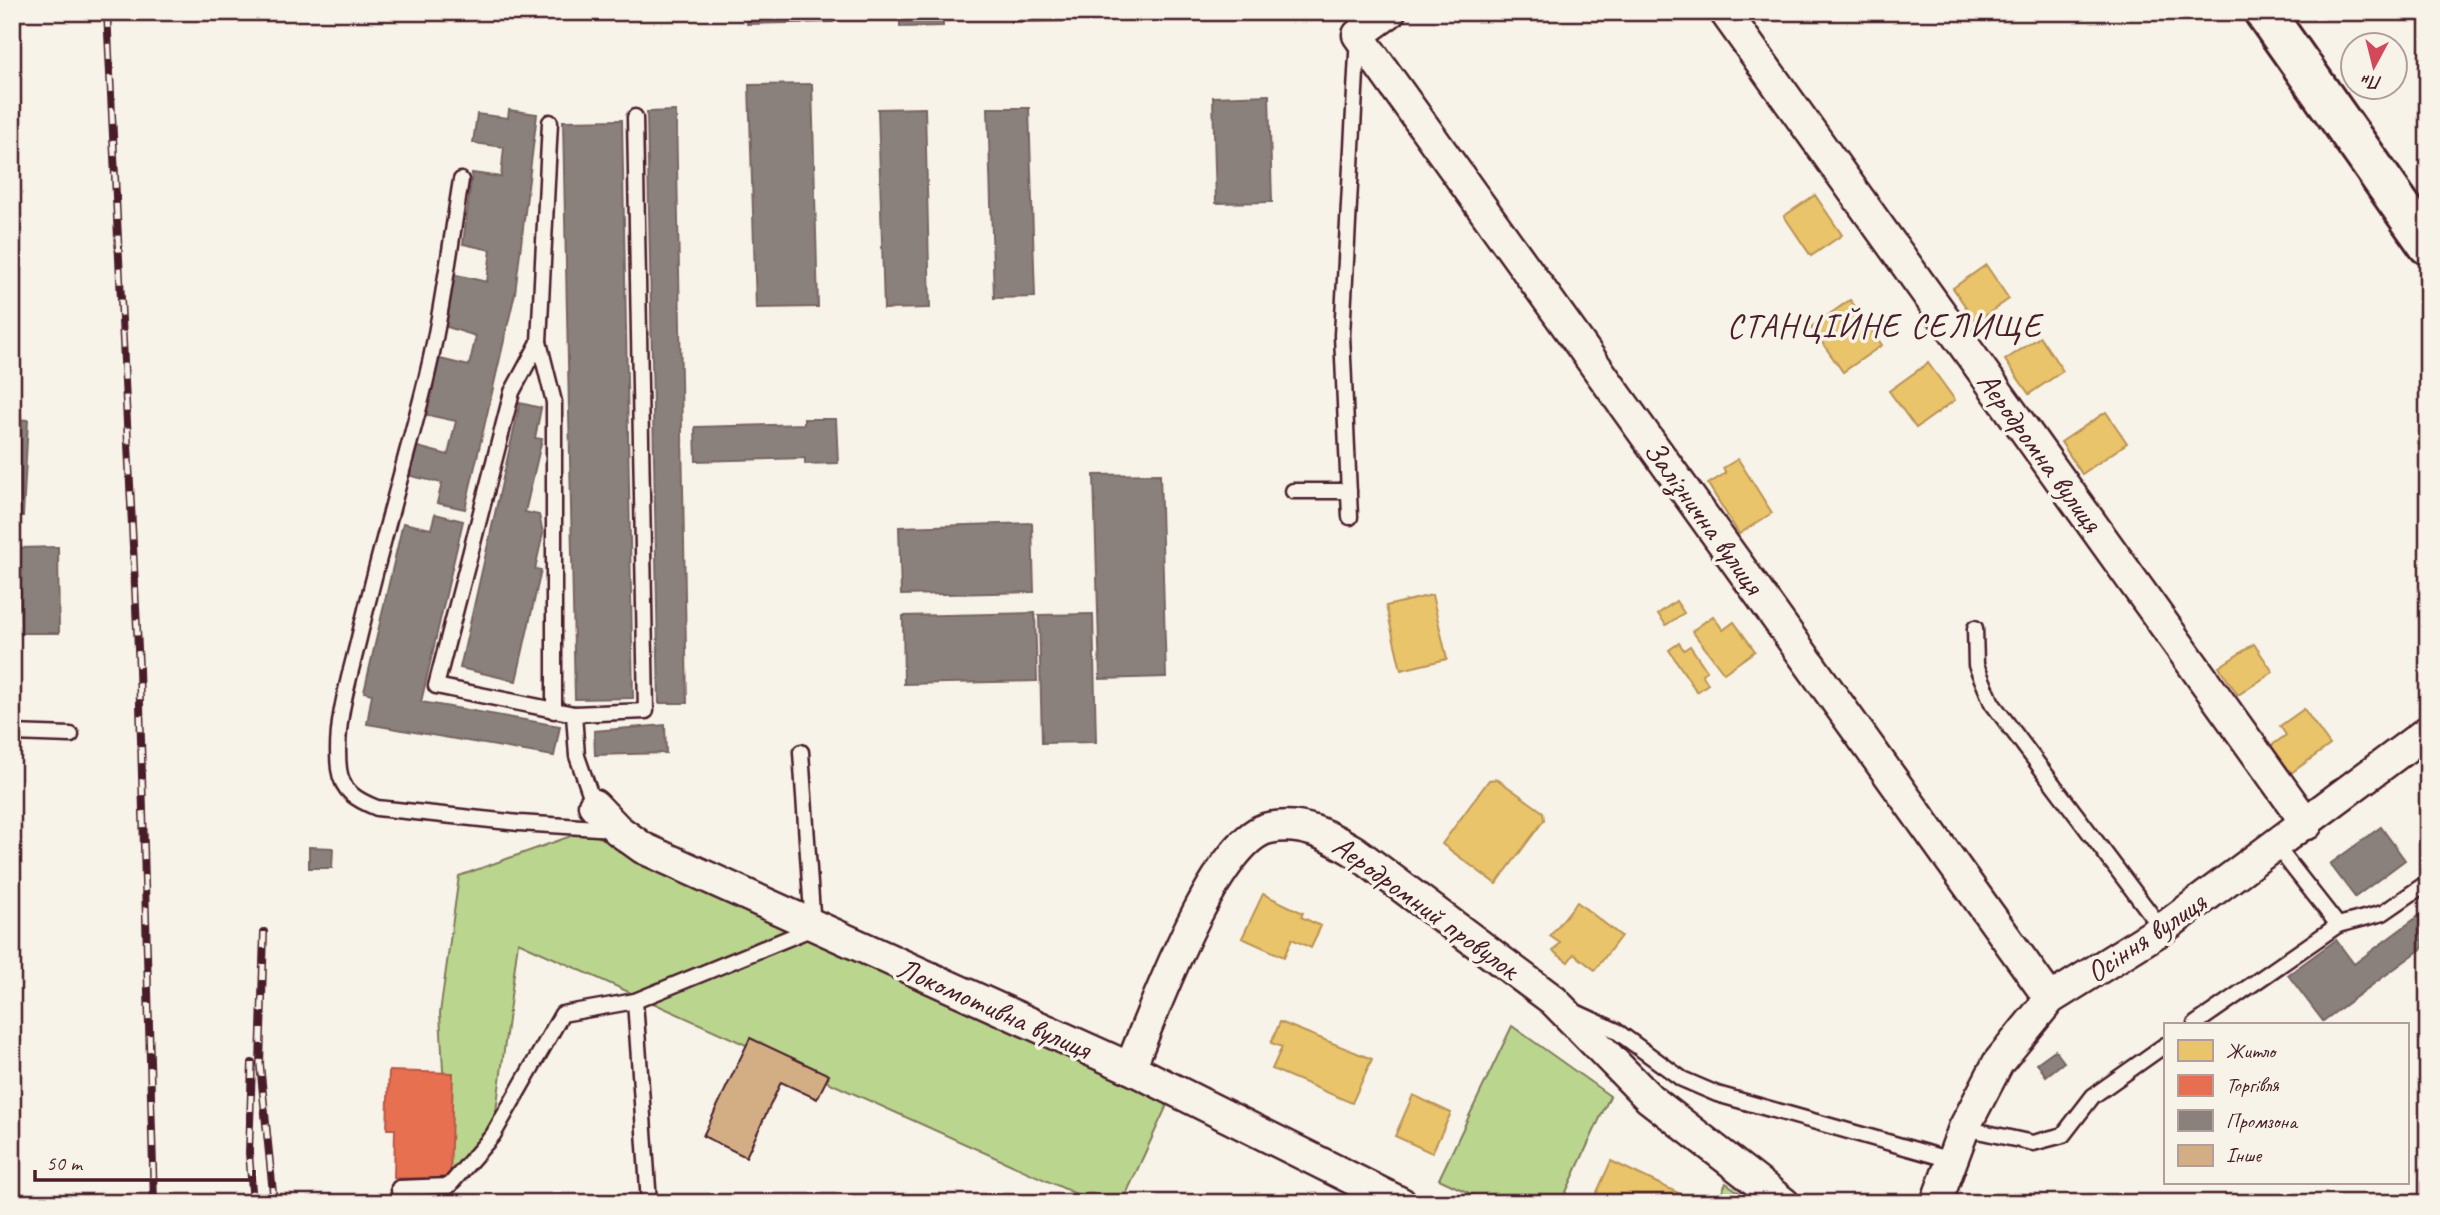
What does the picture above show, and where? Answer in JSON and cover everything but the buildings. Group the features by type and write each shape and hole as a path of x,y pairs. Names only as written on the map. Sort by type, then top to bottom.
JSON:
{"main road":[{"path":"2264,12 2428,245"}],"street":[{"path":"1360,24 1390,12"},
{"name":"Аеродромна вулиця","path":"1725,12 2307,824"},
{"name":"Залізнична вулиця","path":"1360,24 2050,999"},
{"name":"Осіння вулиця","path":"1936,1203 1964,1128 1997,1063 2050,999 2162,929 2307,824 2428,731"},
{"name":"Локомотивна вулиця","path":"594,805 618,830 643,849 813,928 1130,1068 1401,1203"},
{"name":"Аеродромний провулок","path":"1130,1068 1192,920 1214,883 1242,848 1266,828 1295,825 1324,833 1354,851 1553,1000 1648,1098 1784,1203"}],"lane":[{"path":"1350,517 1342,335 1360,24"},
{"path":"539,342 512,393 436,686 574,714 646,711 635,117"},
{"path":"550,122 539,342 555,402 554,711"},
{"path":"461,180 425,384 374,574 340,723 339,772 345,788 356,800 377,808 618,830"},
{"path":"1293,491 1349,491"},
{"path":"1975,628 1976,665 1992,703 2162,929"},
{"path":"574,714 577,756 594,805"},
{"path":"12,733 71,735"},
{"path":"400,1203 399,1188 449,1186 467,1166 493,1135 562,1014 635,1001 813,928 801,752"},
{"path":"2276,846 2338,925"},
{"path":"2196,1023 2338,925 2383,913 2428,882"},
{"path":"1553,1000 1615,1030 1682,1079 1717,1094 1951,1160"},
{"path":"635,1001 649,1203"},
{"path":"1964,1128 2032,1143 2063,1135 2093,1096 2164,1046"}],"green space":[{"path":"585,831 813,928 1173,1092 1122,1203 1096,1203 518,942 493,1135 449,1186 440,1013 459,876"},
{"path":"1512,1026 1610,1096 1561,1203 1490,1203 1439,1179"},
{"path":"1726,1183 1754,1203 1717,1203"}],"railway":[{"path":"107,12 139,669 154,1203"},
{"path":"264,932 260,1064 274,1203"},
{"path":"252,1063 249,1153 253,1203"}],"district":[{"name":"СТАНЦІЙНЕ СЕЛИЩЕ","path":"1885,325"}]}
